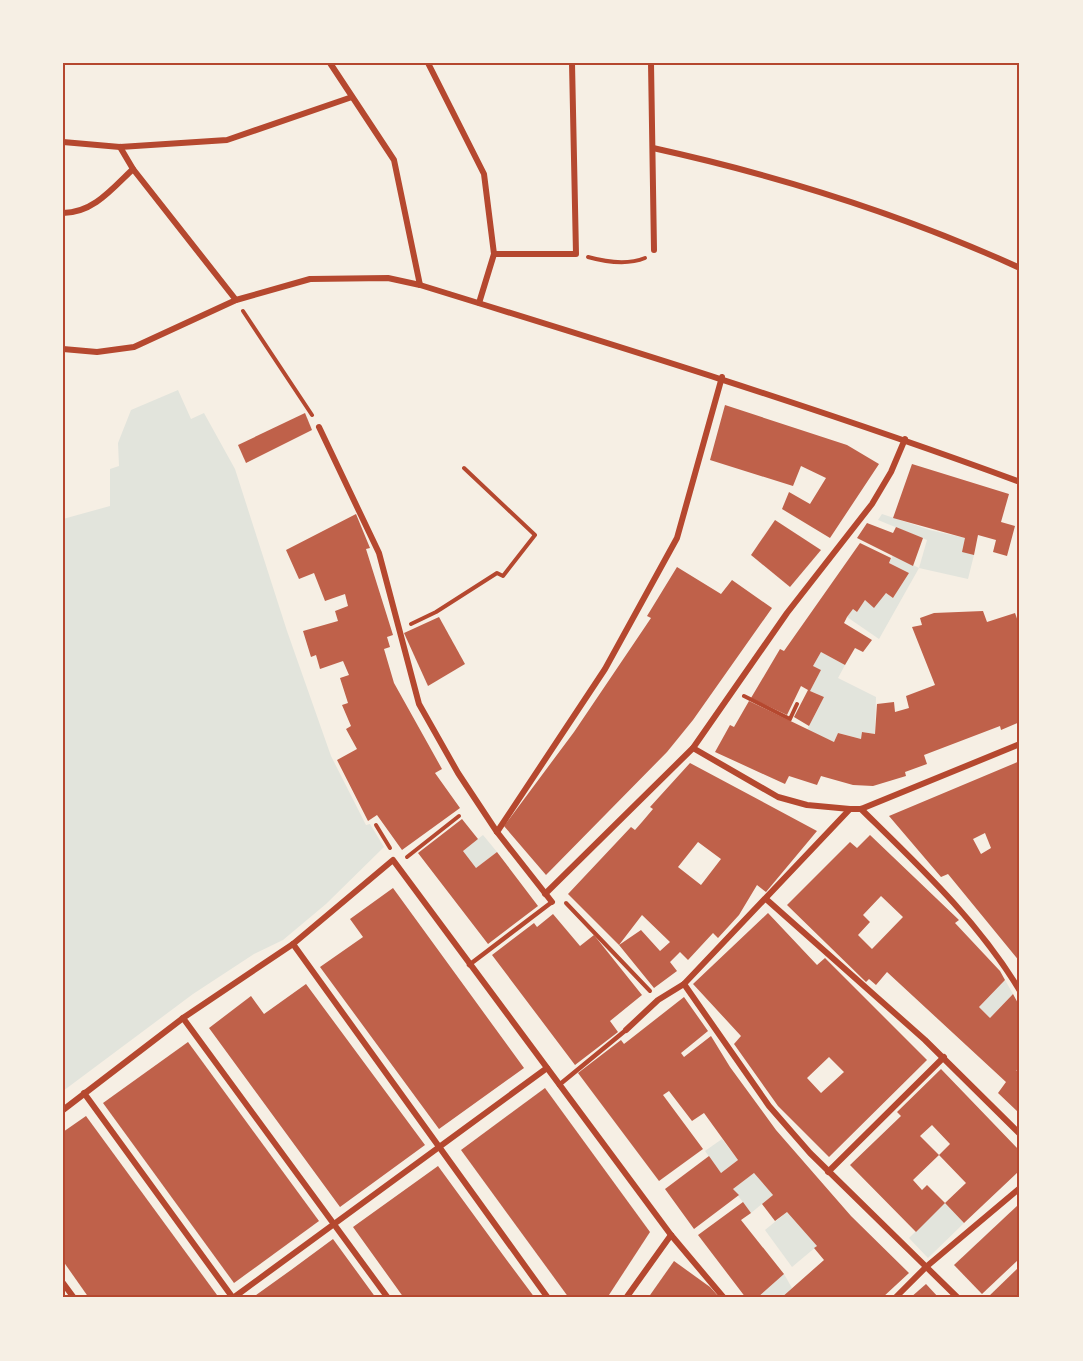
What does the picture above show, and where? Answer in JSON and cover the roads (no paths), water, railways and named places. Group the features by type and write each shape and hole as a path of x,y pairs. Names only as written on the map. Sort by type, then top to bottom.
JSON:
{"street":[{"path":"330,63 394,160 420,285"},
{"path":"428,63 484,174 494,254 479,303"},
{"path":"494,254 576,254 572,63"},
{"path":"651,63 654,250"},
{"path":"63,142 120,147 171,146 227,140 352,97"},
{"path":"120,147 133,169 236,300"},
{"path":"653,148 767,175 856,201 969,244 1020,268"},
{"path":"63,213 78,213 98,202 133,169"},
{"path":"63,349 98,352 134,347 236,300 310,279 388,278 420,285 722,377 1020,482"},
{"path":"497,832 605,669 677,538 722,377"},
{"path":"319,427 380,553 419,704 458,773 497,832 552,902"},
{"path":"545,894 693,747 787,613 872,504 891,472 905,440"},
{"path":"693,747 778,797 807,805 861,809 1020,744"},
{"path":"626,1030 658,1000 684,984 850,809"},
{"path":"861,809 963,912 1006,968 1020,991"},
{"path":"63,1110 183,1018 293,945 395,862 469,965 671,1234 724,1298"},
{"path":"766,900 944,1057 1020,1134"},
{"path":"293,945 548,1298"},
{"path":"684,984 769,1106 828,1173 958,1298"},
{"path":"183,1018 388,1298"},
{"path":"828,1173 944,1057"},
{"path":"84,1093 233,1298 547,1068"},
{"path":"895,1298 926,1267 1020,1188"},
{"path":"626,1298 671,1234"},
{"path":"63,1283 75,1298"}],"lane":[{"path":"469,965 552,902"},
{"path":"559,1085 626,1030"}]}
